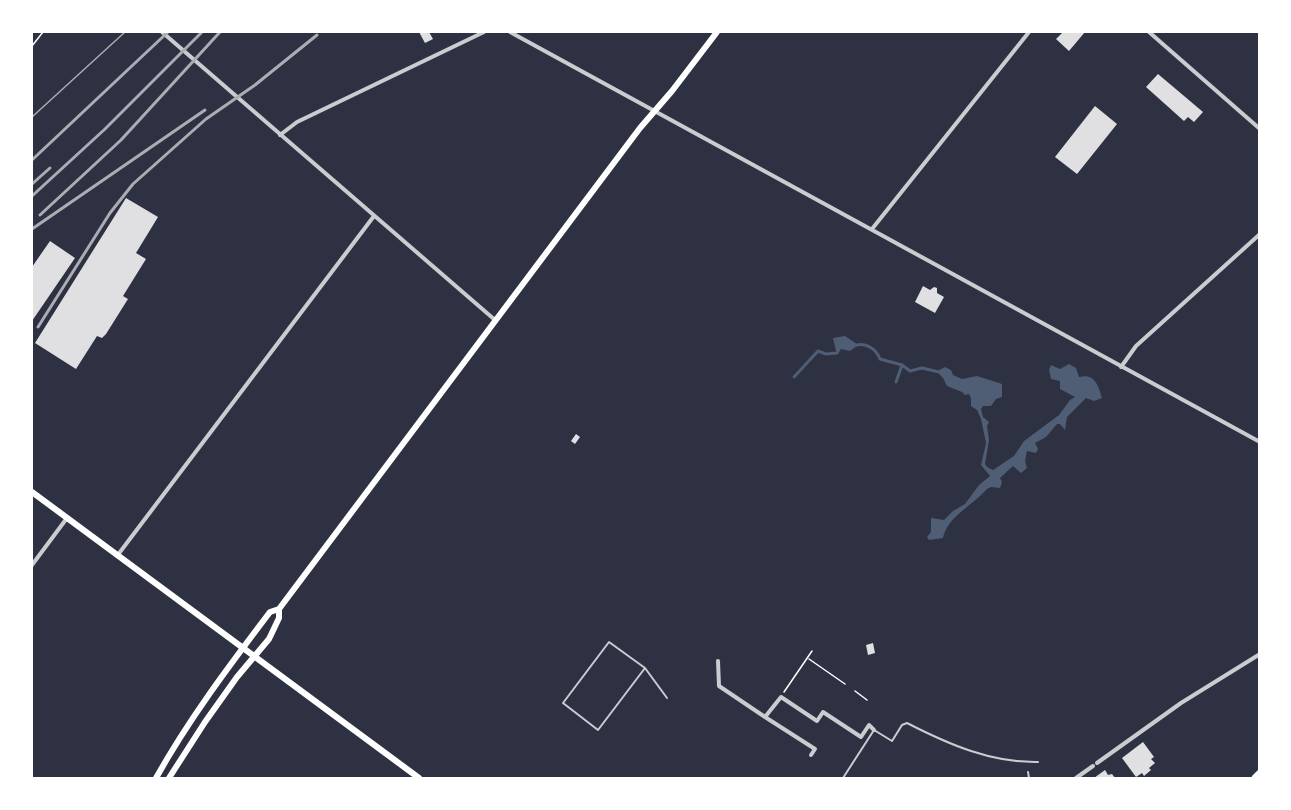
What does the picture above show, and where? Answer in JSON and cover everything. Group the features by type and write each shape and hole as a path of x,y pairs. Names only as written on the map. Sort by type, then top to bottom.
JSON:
{"main road":[{"path":"156,778 190,721 242,648 270,612 279,609 495,320 717,32"},
{"path":"32,492 419,778"},
{"path":"169,778 201,728 268,639 279,618 279,609"},
{"path":"190,721 201,728"},
{"path":"1255,778 1260,773"}],"street":[{"path":"162,32 495,320"},
{"path":"280,135 297,122 484,32"},
{"path":"510,32 1260,442"},
{"path":"872,229 1029,32"},
{"path":"1149,32 1260,129"},
{"path":"117,556 374,216"},
{"path":"1121,367 1131,352 1260,234"},
{"path":"32,565 67,518"},
{"path":"1077,778 1181,703 1260,654"},
{"path":"718,661 719,686 814,749 811,754"},
{"path":"765,717 781,697 817,721 823,712 861,737 869,725 874,730"}],"lane":[{"path":"645,668 598,730 563,703 609,642 645,668 668,698"},
{"path":"843,778 874,730 892,741 902,725 907,723 938,739 975,753 1017,762 1038,762"},
{"path":"1028,772 1029,778"}],"path":[{"path":"32,46 43,32"},
{"path":"781,697 812,651"},
{"path":"808,658 845,684"},
{"path":"855,691 867,700"}],"water":[{"path":"845,336 857,346 850,351 841,349 838,354 833,338"},
{"path":"1069,364 1076,368 1079,377 1092,378 1102,398 1094,401 1086,398 1067,417 1065,430 1057,424 1046,437 1035,443 1038,449 1036,453 1027,451 1025,461 1027,468 1021,473 1013,466 1000,478 1002,482 1000,488 987,489 955,517 943,538 929,540 927,537 931,532 931,518 944,520 965,504 979,485 990,476 981,465 986,443 977,410 971,406 969,394 965,395 947,386 939,370 945,367 951,370 953,375 962,379 977,376 1002,384 1002,397 996,399 991,406 983,406 981,409 983,417 989,422 985,464 993,470 1014,456 1024,441 1059,415 1075,397 1060,389 1060,381 1051,379 1049,370 1051,365 1060,369"}],"building":[{"path":"419,32 429,32 433,39 425,43"},
{"path":"1063,32 1085,32 1069,51 1056,39"},
{"path":"1158,74 1203,112 1194,122 1188,117 1184,121 1146,87"},
{"path":"1095,106 1117,124 1077,174 1055,157"},
{"path":"126,198 158,217 136,253 146,259 123,296 128,299 106,334 102,338 97,336 76,369 35,343"},
{"path":"50,241 75,258 32,321 32,267"},
{"path":"923,286 930,290 937,288 937,293 944,297 935,313 915,302"},
{"path":"576,434 580,437 575,444 571,441"},
{"path":"873,643 875,653 868,655 866,645"},
{"path":"1143,742 1154,757 1151,759 1155,763 1144,776 1142,773 1136,777 1122,758"},
{"path":"1105,770 1108,775 1112,774 1115,778 1094,778"}],"waterway":[{"path":"857,345 868,346 876,352 880,359 902,365 910,371 922,368 939,372"},
{"path":"794,377 818,351 826,354 837,353"},
{"path":"896,382 902,365"}],"tram line":[{"path":"32,117 125,32"}],"railway":[{"path":"32,160 168,32"},
{"path":"32,196 105,129 202,32"},
{"path":"40,215 121,140 220,32"},
{"path":"38,327 110,213 133,184 206,119 255,85 317,35"},
{"path":"32,229 205,110"},
{"path":"32,184 50,168"}]}
